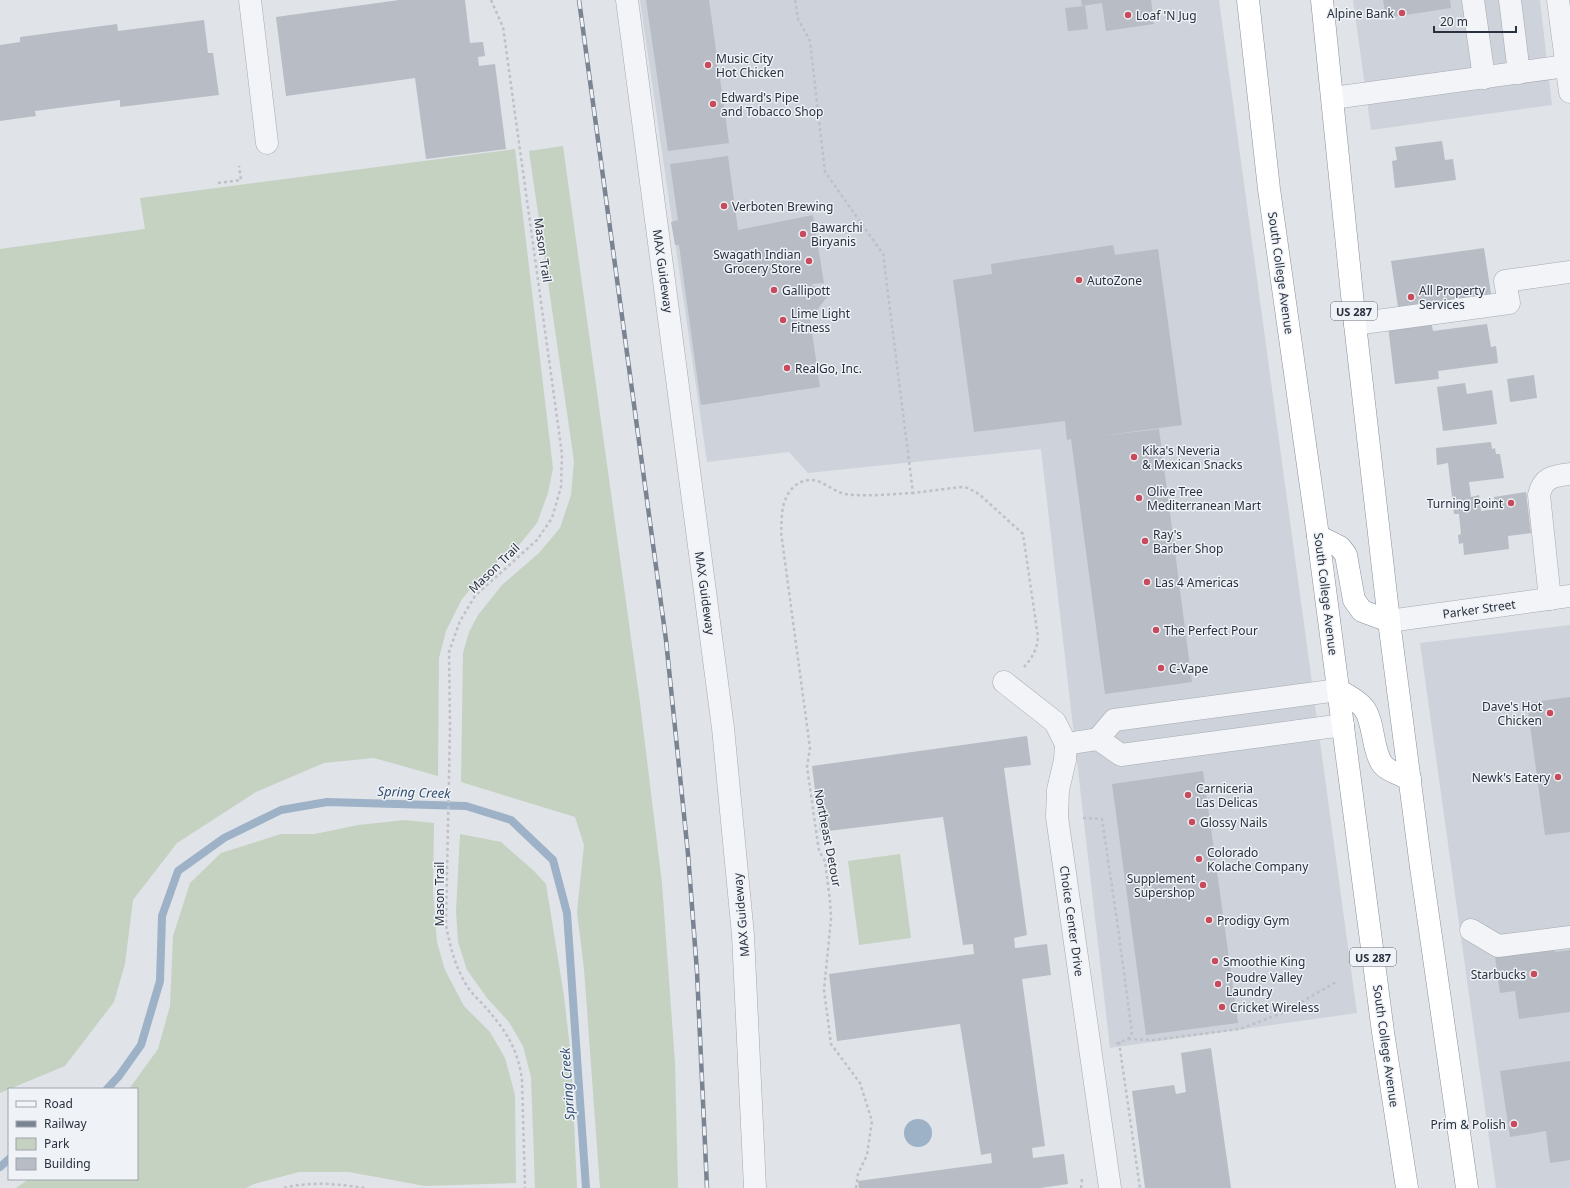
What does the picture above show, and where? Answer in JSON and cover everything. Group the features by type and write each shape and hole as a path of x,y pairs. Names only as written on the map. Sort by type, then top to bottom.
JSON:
{"highway":[{"name":"South College Avenue","path":"1248,0 1269,189 1318,536 1383,1032 1407,1188"},
{"name":"US 287","path":"1322,0 1355,324 1388,622 1467,1188"},
{"path":"1318,536 1340,547 1346,556 1354,600 1362,612 1388,622"},
{"path":"1338,690 1364,706 1369,717 1378,758 1384,766 1410,779"}],"street":[{"path":"250,0 267,143"},
{"name":"MAX Guideway","path":"627,0 723,728 743,935 755,1188"},
{"path":"1473,0 1484,78"},
{"path":"1510,0 1519,72"},
{"path":"1558,0 1570,92"},
{"path":"1332,98 1566,66"},
{"path":"1355,324 1509,303 1505,281 1570,272"},
{"path":"1560,598 1539,495 1540,487 1553,476 1570,474"},
{"name":"Parker Street","path":"1388,622 1560,598"},
{"name":"Choice Center Drive","path":"1012,676 1056,722 1066,744 1065,760 1058,790 1056,817 1110,1188"},
{"path":"1066,744 1098,739 1114,720 1338,690"},
{"path":"1098,739 1121,755 1343,725"},
{"path":"1471,930 1498,946 1570,937"}],"path":[{"name":"Mason Trail","path":"491,0 503,26 562,455 561,487 552,518 537,540 476,596 460,621 449,652 450,726 446,925 450,948 467,987 502,1025 512,1043 519,1063 522,1080 525,1188"},
{"path":"796,0 798,18 810,41 825,172 883,254 913,493"},
{"path":"218,184 241,180 239,166"},
{"name":"Northeast Detour","path":"856,1188 858,1174 867,1155 872,1121 860,1083 831,1044 824,990 831,919 830,901 825,861 819,851 807,767 810,748 781,532 786,498 793,488 800,482 809,479 820,482 831,489 844,493 870,495 913,493 961,487 968,488 979,494 1023,534 1038,637 1037,646 1032,657 1012,676"},
{"path":"1081,818 1102,819 1132,1033 1128,1039"},
{"path":"1113,1045 1128,1039 1154,1040 1240,1029 1282,1013 1336,982"},
{"path":"1119,1042 1140,1188"},
{"path":"284,1188 293,1186 336,1184 365,1188"}],"shaded area":[{"path":"640,0 1219,0 1357,1013 1110,1048 1041,449 808,473 789,452 707,462"},
{"path":"1353,0 1540,0 1552,105 1371,130"},
{"path":"1570,625 1570,1188 1496,1188 1420,643"}],"green space":[{"path":"563,146 640,703 662,883 675,1063 678,1188 600,1188 584,969 577,912 584,845 575,817 461,782 463,653 469,632 478,615 502,585 539,553 560,528 571,495 574,461 529,151"},
{"path":"515,149 553,468 548,493 537,523 519,545 486,571 462,599 446,631 439,658 438,776 374,758 324,763 256,792 177,843 133,900 125,964 114,1002 65,1066 12,1088 8,1088 8,1090 0,1093 0,249 145,229 140,198"},
{"path":"405,820 434,823 433,891 437,942 445,970 464,1006 490,1032 505,1058 515,1095 516,1183 425,1186 349,1172 299,1172 254,1184 246,1188 16,1188 28,1180 138,1180 138,1088 130,1088 158,1049 170,1006 173,936 190,883 221,853 281,834 315,834 358,825"},
{"path":"460,834 501,842 533,870 546,884 564,996 571,1057 577,1188 535,1188 531,1077 523,1046 509,1022 487,998 467,970 458,942 456,911"},
{"path":"900,854 911,938 859,945 848,861"}],"water":[{"path":"918,1119 924,1120 928,1123 931,1127 931,1139 928,1143 924,1146 918,1147 912,1146 908,1143 905,1139 904,1133 905,1127 908,1123 912,1120"}],"building":[{"path":"399,0 465,0 470,43 483,42 485,56 478,57 479,66 495,64 506,149 426,159 415,78 286,96 276,17"},
{"path":"646,0 709,0 729,143 668,151"},
{"name":"Loaf 'N Jug","path":"1081,0 1151,0 1154,24 1106,31 1102,3 1082,6"},
{"name":"Alpine Bank","path":"1383,0 1450,0 1451,8 1386,18"},
{"path":"1085,6 1088,29 1068,31 1065,8"},
{"path":"204,20 208,53 213,53 219,95 120,107 120,100 35,111 36,116 0,121 0,45 20,42 20,37 117,24 118,31"},
{"path":"1442,141 1445,160 1453,159 1456,180 1395,188 1392,161 1397,160 1395,147"},
{"path":"728,156 738,230 813,215 824,283 811,284 827,297 810,319 820,387 701,405 679,245 675,245 671,222 678,220 670,164"},
{"path":"1113,245 1115,255 1158,249 1182,425 1099,436 1159,429 1192,682 1105,694 1071,439 1067,440 1065,421 974,432 953,280 992,274 991,264"},
{"path":"1484,248 1492,300 1399,313 1391,261"},
{"path":"1431,321 1433,331 1487,324 1491,347 1496,346 1498,363 1438,371 1439,379 1395,384 1388,326"},
{"path":"1534,375 1537,398 1510,402 1507,379"},
{"path":"1465,383 1467,394 1492,390 1497,424 1443,431 1437,387"},
{"name":"Turning Point","path":"1491,442 1492,449 1495,448 1496,454 1500,454 1504,478 1469,482 1471,497 1479,495 1481,511 1495,509 1494,497 1526,492 1531,533 1508,536 1509,549 1464,555 1463,543 1459,544 1458,535 1461,534 1459,514 1454,514 1448,463 1437,465 1436,448"},
{"path":"1570,697 1570,832 1545,835 1527,703"},
{"path":"1027,736 1031,765 1004,768 1027,935 1014,938 1015,948 1047,944 1051,975 1022,979 1045,1146 1032,1148 1033,1158 1064,1154 1068,1184 1040,1188 859,1188 858,1181 992,1163 991,1153 981,1155 960,1024 837,1041 829,974 974,954 973,944 963,945 943,817 820,832 812,766"},
{"path":"1203,771 1238,1023 1146,1035 1112,784"},
{"name":"Starbucks","path":"1554,949 1555,952 1570,950 1570,1012 1519,1019 1515,991 1500,993 1495,957"},
{"path":"1211,1048 1231,1188 1145,1188 1132,1091 1174,1085 1176,1094 1186,1092 1181,1053"},
{"path":"1570,1061 1570,1160 1550,1163 1546,1131 1510,1137 1500,1071"}],"waterway":[{"name":"Spring Creek","path":"108,1088 119,1076 141,1045 160,981 162,916 178,871 224,838 281,810 327,802 466,806 511,820 553,860 567,913 586,1188"},
{"name":"Spring Creek","path":"0,1167 8,1160"}],"railway":[{"path":"579,0 666,640 688,854 697,972 707,1188"}],"place":[{"name":"Alpine Bank","path":"1402,13"},
{"name":"Loaf 'N Jug","path":"1128,15"},
{"name":"Music City Hot Chicken","path":"708,65"},
{"name":"Edward's Pipe and Tobacco Shop","path":"713,104"},
{"name":"Verboten Brewing","path":"724,206"},
{"name":"Bawarchi Biryanis","path":"803,234"},
{"name":"Swagath Indian Grocery Store","path":"809,261"},
{"name":"AutoZone","path":"1079,280"},
{"name":"Gallipott","path":"774,290"},
{"name":"All Property Services","path":"1411,297"},
{"name":"Lime Light Fitness","path":"783,320"},
{"name":"RealGo, Inc.","path":"787,368"},
{"name":"Kika's Neveria & Mexican Snacks","path":"1134,457"},
{"name":"Olive Tree Mediterranean Mart","path":"1139,498"},
{"name":"Turning Point","path":"1511,503"},
{"name":"Ray's Barber Shop","path":"1145,541"},
{"name":"Las 4 Americas","path":"1147,582"},
{"name":"The Perfect Pour","path":"1156,630"},
{"name":"C-Vape","path":"1161,668"},
{"name":"Dave's Hot Chicken","path":"1550,713"},
{"name":"Newk's Eatery","path":"1558,777"},
{"name":"Carniceria Las Delicas","path":"1188,795"},
{"name":"Glossy Nails","path":"1192,822"},
{"name":"Colorado Kolache Company","path":"1199,859"},
{"name":"Supplement Supershop","path":"1203,885"},
{"name":"Prodigy Gym","path":"1209,920"},
{"name":"Smoothie King","path":"1215,961"},
{"name":"Starbucks","path":"1534,974"},
{"name":"Poudre Valley Laundry","path":"1218,984"},
{"name":"Cricket Wireless","path":"1222,1007"},
{"name":"Prim & Polish","path":"1514,1124"}]}
